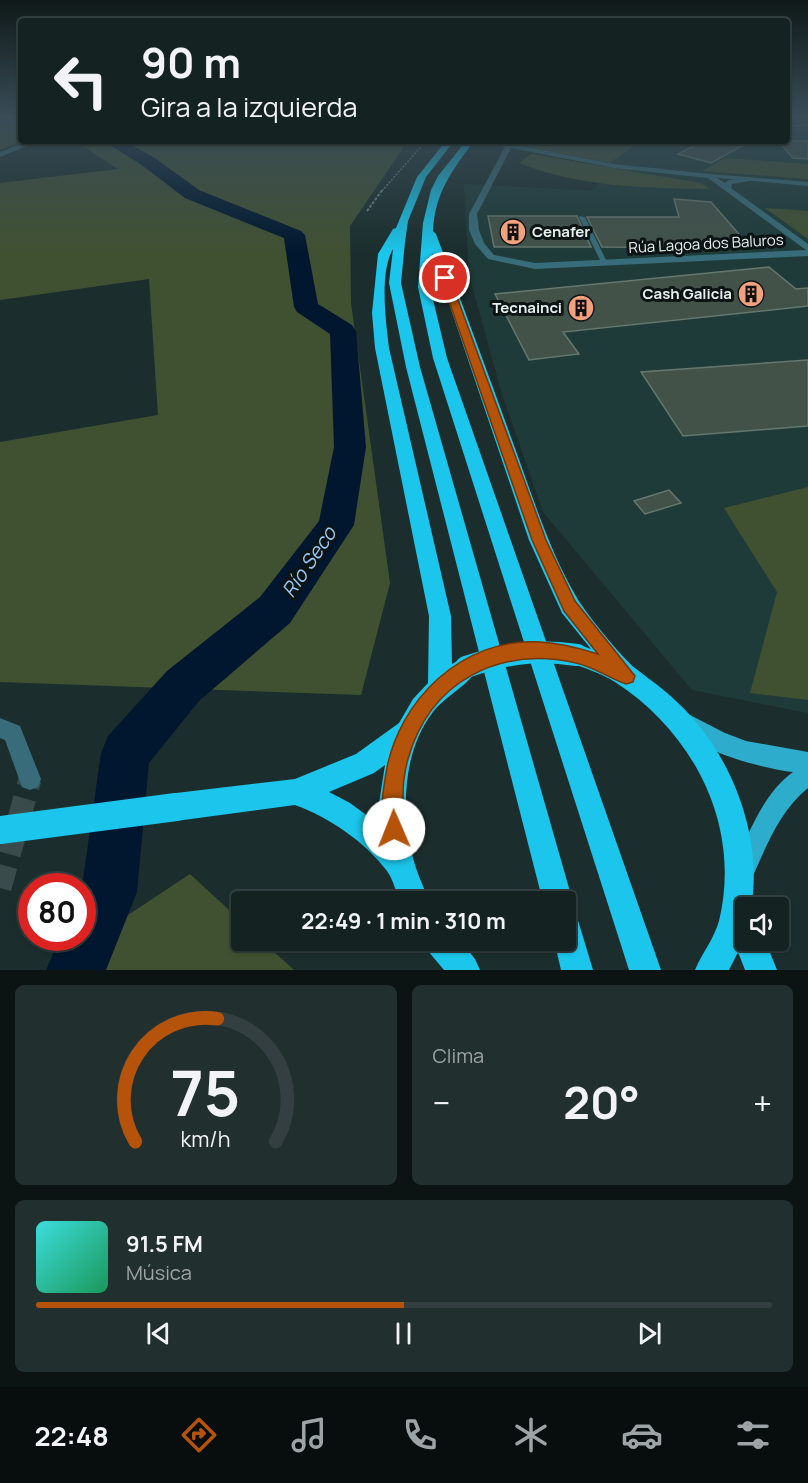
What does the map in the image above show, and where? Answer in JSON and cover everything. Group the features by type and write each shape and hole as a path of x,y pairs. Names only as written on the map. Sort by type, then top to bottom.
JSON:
{"highway":[{"path":"433,162 422,177 403,221 384,255 379,313 382,348 440,616 440,686"},
{"path":"454,162 436,190 428,223 423,287 440,358 645,970"},
{"path":"403,221 394,283 555,891"},
{"path":"428,223 539,540 570,606 626,676"},
{"path":"411,891 401,865 394,829 393,793 398,761 408,732 422,707 440,686 466,667 501,654 538,649 577,655 602,663 626,676 675,715 702,749 723,789 736,834 739,897"},
{"path":"0,830 295,792 365,764 408,732"},
{"path":"295,792 320,799 357,821 401,865"},
{"path":"711,970 725,946 735,921"},
{"path":"572,951 577,970"},
{"path":"753,951 761,970"}],"main road":[{"path":"675,715 713,740 770,759 808,763"},
{"path":"743,897 762,828 799,780 808,775"}],"street":[{"name":"Rúa Lagoa dos Baluros","path":"504,162 473,214 474,230 480,244 491,257 535,266 808,253"},
{"path":"596,162 710,176 808,248"},
{"path":"727,188 729,182 746,179"},
{"path":"0,728 13,733 30,779"}],"lane":[{"path":"710,176 808,184"},
{"name":"Rúa Lagoa dos Baluros","path":"582,217 605,264"}],"path":[{"path":"367,211 406,162"}],"shaded area":[{"path":"808,162 808,713 692,690 543,512 501,391 469,275 464,184 594,191 610,163"}],"green space":[{"path":"108,162 393,162 350,226 351,303 390,583 361,695 0,682 0,442 158,415 149,279 0,300 0,183 118,169"},
{"path":"579,162 701,183 710,189 637,187 589,182 519,163"},
{"path":"717,162 808,164 808,179 702,171"},
{"path":"765,208 808,211 808,239"},
{"path":"808,487 808,700 750,693 777,592 724,508"},
{"path":"190,874 231,912 231,951 273,951 294,970 45,970 74,951 96,951 96,936"}],"building":[{"path":"674,199 711,202 751,248 602,247 587,217 679,217"},
{"path":"488,216 577,216 591,247 494,247"},
{"path":"769,267 796,289 808,288 808,306 563,332 579,354 529,360 495,294"},
{"path":"808,360 808,426 683,436 641,372"},
{"path":"669,490 681,503 645,514 634,501"}],"waterway":[{"name":"Río Seco","path":"76,970 109,892 125,753 183,686 275,610 336,525 350,447 343,331 306,307 294,235 192,194 149,162"}],"tunnel":[{"path":"0,888 30,779"}],"place":[{"name":"Cenafer","path":"513,232"},
{"name":"Cash Galicia","path":"751,294"},
{"name":"Tecnainci","path":"581,308"}],"route":[{"path":"394,829 393,793 398,761 408,732 422,707 440,686 466,667 501,654 538,649 577,655 602,663 626,676 570,606 539,540 445,278"}]}
